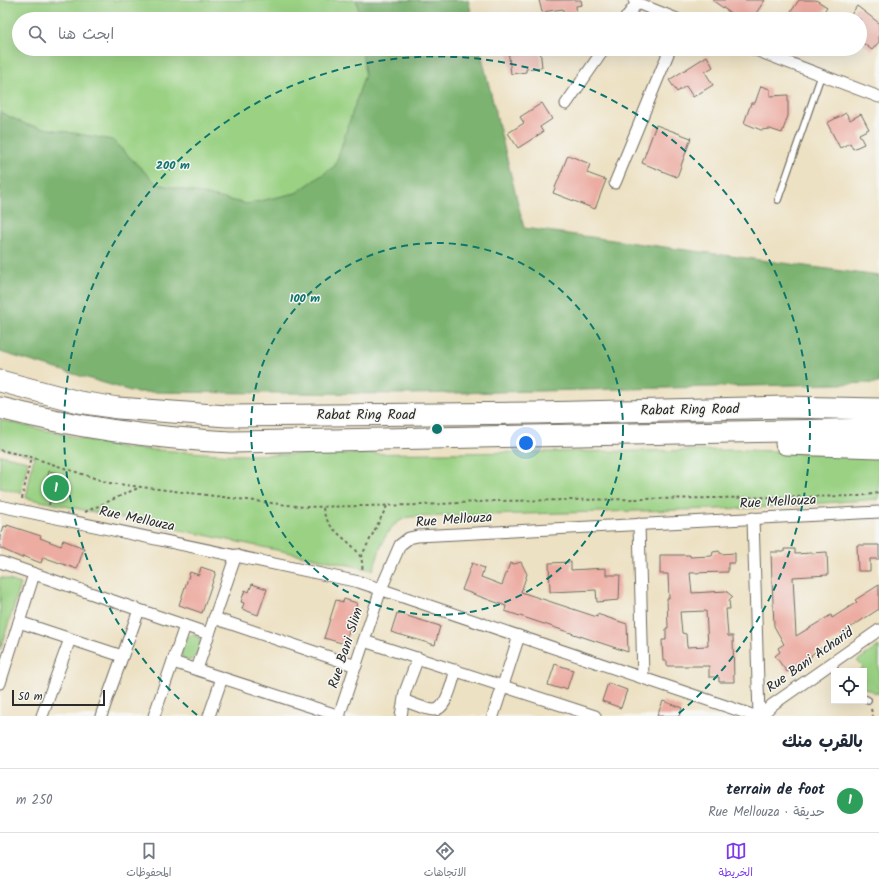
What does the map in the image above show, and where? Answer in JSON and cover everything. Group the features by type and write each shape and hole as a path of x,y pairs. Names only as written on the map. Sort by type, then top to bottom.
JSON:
{"highway":[{"name":"Rabat Ring Road","path":"0,381 79,402 118,408 227,416 506,413 785,407 879,409"},
{"name":"Rabat Ring Road","path":"0,408 82,427 175,439 231,442 879,429"},
{"path":"632,434 682,442 879,447"}],"street":[{"path":"629,12 636,1 661,12"},
{"path":"566,104 599,56"},
{"path":"615,183 667,56"},
{"path":"771,56 879,97"},
{"name":"Rue Mellouza","path":"0,506 236,555 359,582 381,589 400,545 414,537 879,512"},
{"path":"753,518 760,716"},
{"path":"639,524 643,678"},
{"path":"196,669 236,555"},
{"path":"0,562 209,634"},
{"path":"0,683 34,574"},
{"path":"381,589 755,716"},
{"name":"Rue Bani Slim","path":"340,716 381,589"},
{"path":"101,716 139,610"},
{"path":"214,618 356,666"},
{"path":"19,622 122,656"},
{"path":"154,716 185,626"},
{"name":"Rue Bani Acharid","path":"760,716 772,704 834,667 879,630"},
{"path":"494,716 519,636"},
{"path":"42,716 70,638"},
{"path":"364,641 592,715"},
{"path":"401,716 406,692 418,658"},
{"path":"173,662 340,716"},
{"path":"405,701 432,710 439,708 445,702 456,670"},
{"path":"209,716 222,678"}],"lane":[{"path":"778,200 821,76"}],"path":[{"path":"0,450 31,457 109,483 280,506 323,508 496,501 859,496 879,493"},
{"path":"21,500 31,457"},
{"path":"82,513 139,487"},
{"path":"49,506 52,490"},
{"path":"361,557 387,506"},
{"path":"323,508 324,515 330,527 352,546 361,557 363,566 359,582"}],"green space":[{"path":"0,0 357,0 358,12 12,12 12,56 363,56 365,74 335,166 296,193 247,204 157,184 112,140 27,125 0,112"},
{"path":"357,0 468,0 471,12 358,12"},
{"path":"363,56 482,56 524,228 879,276 879,383 414,394 134,392 0,352 0,112 27,125 112,140 157,184 247,204 296,193 335,166 365,74"},
{"path":"0,420 124,448 236,455 745,450 879,455 879,499 754,508 409,517 401,520 389,531 381,546 373,570 26,498 34,456 0,448"},
{"path":"0,455 28,461 21,493 0,488"},
{"path":"0,577 21,584 0,650"},
{"path":"193,634 199,638 200,644 194,658 188,661 182,657 181,652 187,637"},
{"path":"879,646 879,694 867,689 867,668 862,668 863,667 857,661"}],"building":[{"path":"539,0 581,0 582,5 576,6 577,12 563,12 563,9 542,12"},
{"path":"712,0 765,0 757,12 729,12"},
{"path":"799,0 816,0 827,7 824,12 791,12"},
{"path":"857,6 865,12 853,12"},
{"path":"867,14 879,23 879,42 872,50 867,46"},
{"path":"509,56 541,56 542,67 526,69 526,72 511,74"},
{"path":"707,56 713,67 705,72 713,85 693,97 686,86 677,92 669,80"},
{"path":"761,86 770,89 770,96 788,95 788,116 782,133 770,129 761,130 744,123 751,103 755,103"},
{"path":"542,103 552,119 540,127 543,132 518,148 508,133 524,123 520,117"},
{"path":"846,113 850,120 861,114 869,129 859,134 864,144 853,149 850,143 840,148 827,123"},
{"path":"656,125 691,138 677,177 642,163"},
{"path":"568,155 590,164 587,173 606,180 595,209 553,193"},
{"path":"49,471 61,474 59,487 46,484"},
{"path":"7,525 41,536 40,538 61,546 63,540 84,548 77,569 43,557 41,563 23,556 22,558 0,548 0,538 4,526 7,527"},
{"path":"857,545 879,545 879,559 870,559 870,571 858,571"},
{"path":"784,549 795,549 795,554 827,552 828,575 793,577 796,636 831,615 832,618 857,602 855,600 879,585 879,609 787,672 775,656 780,652 778,648 784,644 774,626 771,552 784,552"},
{"path":"719,551 721,554 735,553 735,563 728,563 728,572 690,573 692,593 726,591 733,597 729,601 730,609 726,609 728,636 733,636 734,682 719,682 719,677 709,677 709,666 667,666 667,661 663,661 662,640 666,640 666,628 668,628 667,598 669,598 668,574 660,574 660,555 690,555 690,557 712,556 713,552","holes":["706,611 708,646 687,647 686,634 682,633 680,612"]},
{"path":"521,562 527,574 521,592 597,617 597,614 627,624 628,652 505,611 506,606 462,590 472,563 484,568 481,577 502,585 510,563 514,564"},
{"path":"571,562 571,570 606,568 606,575 620,575 619,600 597,602 596,590 550,592 549,563"},
{"path":"201,567 216,572 202,613 179,605 190,572 199,575"},
{"path":"252,584 267,589 258,615 242,609 244,603 241,602 245,590 249,592"},
{"path":"344,599 357,603 345,644 324,638 336,600 343,602"},
{"path":"397,613 440,626 435,645 391,632"},
{"path":"555,664 573,670 567,689 562,687 561,689 548,685"},
{"path":"608,683 627,690 621,708 602,701"},
{"path":"663,701 682,708 679,716 657,716"}],"place":[{"name":"terrain de foot","path":"56,488"}]}
